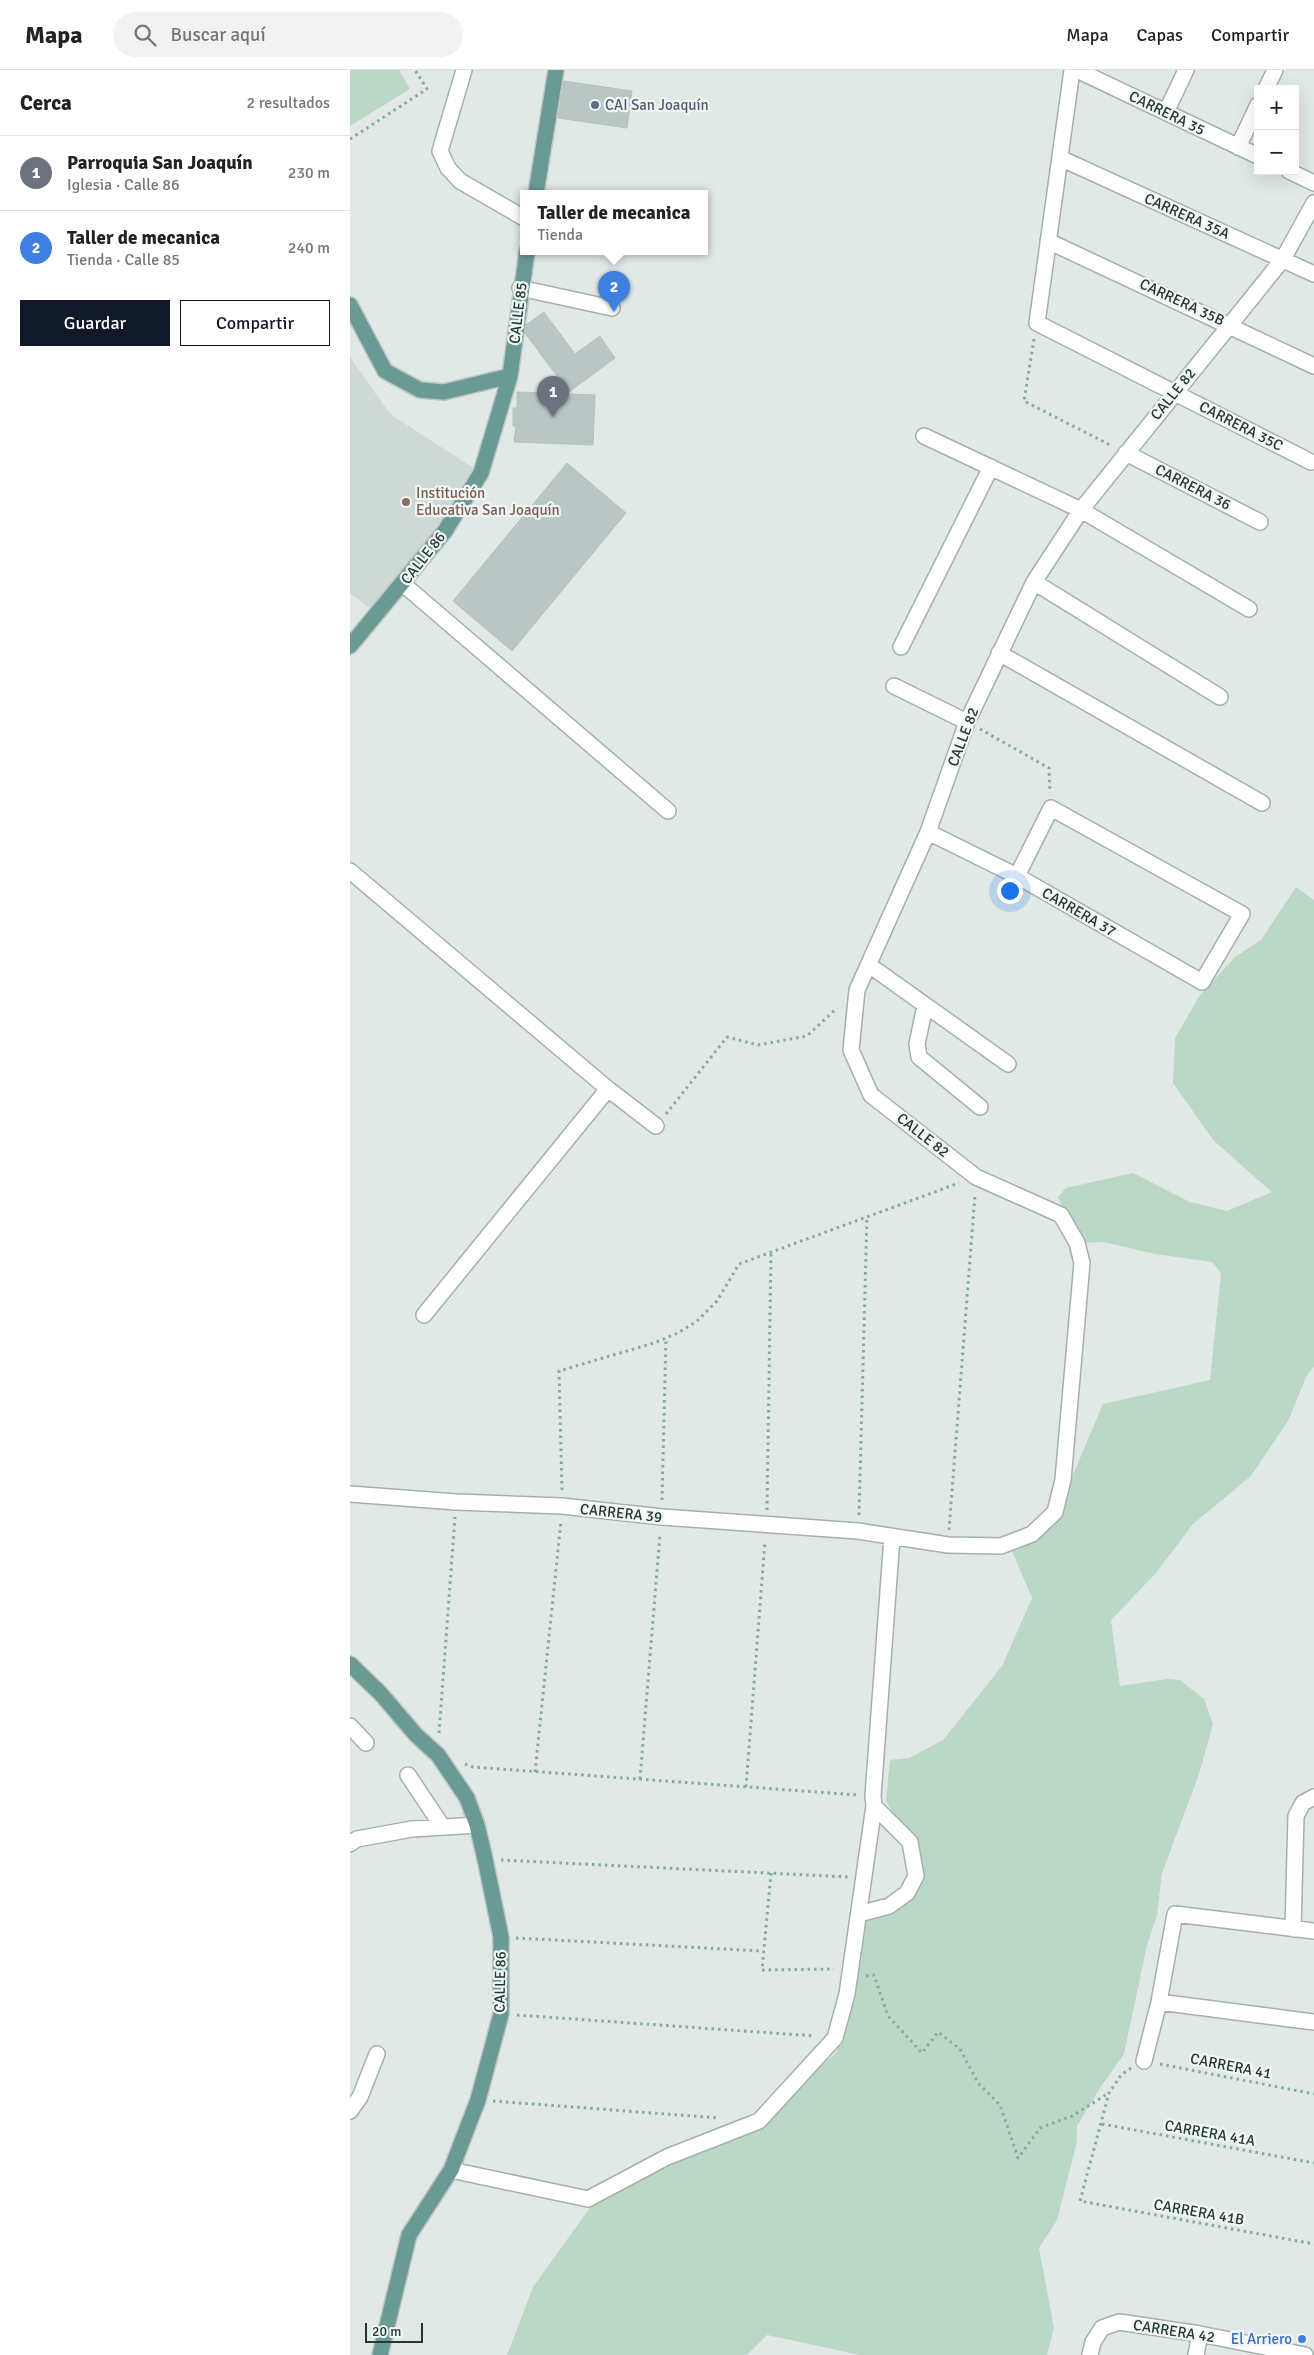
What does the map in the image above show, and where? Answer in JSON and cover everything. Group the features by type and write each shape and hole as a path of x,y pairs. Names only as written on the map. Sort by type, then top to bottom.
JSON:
{"main road":[{"path":"536,190 556,70"},
{"name":"CALLE 85","path":"510,376 520,288 526,255"},
{"path":"350,305 385,371 420,390 444,392 510,376"},
{"name":"CALLE 86","path":"350,646 445,531 481,472 510,376"},
{"name":"CALLE 86","path":"350,1664 380,1694 416,1735 438,1755 467,1798 477,1825 500,1937 501,2014 478,2100 451,2170 409,2235 380,2355"}],"street":[{"path":"464,70 440,151 448,168 460,181 520,216"},
{"path":"1037,323 1072,70"},
{"name":"CARRERA 35","path":"1077,70 1254,154"},
{"path":"1166,112 1186,70"},
{"path":"1268,85 1274,70"},
{"path":"1238,147 1254,113"},
{"name":"CARRERA 35A","path":"1060,158 1314,274"},
{"path":"1297,175 1314,183"},
{"name":"CALLE 82","path":"948,1545 1001,1546 1032,1534 1054,1512 1062,1480 1082,1262 1077,1243 1061,1215 976,1177 871,1095 851,1050 857,990 928,832 967,722 1034,582 1081,510 1174,392 1283,259 1314,203"},
{"name":"CARRERA 35B","path":"1048,241 1314,366"},
{"path":"520,288 612,308"},
{"name":"CARRERA 35C","path":"1037,323 1311,462"},
{"path":"924,436 1081,510 1249,609"},
{"name":"CARRERA 36","path":"1126,453 1260,522"},
{"path":"901,647 991,467"},
{"path":"1034,582 1220,697"},
{"path":"403,584 668,812"},
{"path":"999,653 1262,803"},
{"path":"894,686 967,722"},
{"path":"1017,876 1051,808"},
{"name":"CARRERA 37","path":"928,832 1017,876 1202,982 1242,914 1051,808"},
{"path":"350,871 608,1089 656,1126"},
{"path":"869,965 1008,1064"},
{"path":"925,1006 917,1044 919,1057 980,1107"},
{"path":"424,1315 608,1089"},
{"name":"CARRERA 39","path":"350,1494 456,1502 562,1506 662,1517 858,1531 948,1545"},
{"path":"451,2170 588,2199 666,2157 759,2121 835,2038 847,1994 874,1801 892,1537"},
{"path":"350,1726 366,1744"},
{"path":"408,1775 442,1826"},
{"path":"1293,1929 1296,1816 1303,1803 1314,1797"},
{"path":"859,1914 889,1906 907,1893 916,1876 910,1842 874,1801"},
{"path":"350,1844 357,1840 442,1826 477,1825"},
{"path":"1144,2060 1159,2002 1175,1914 1314,1931"},
{"path":"1159,2002 1314,2022"},
{"path":"350,2111 360,2097 377,2054"},
{"name":"CARRERA 42","path":"1090,2355 1093,2342 1102,2328 1119,2322 1200,2334 1295,2354"},
{"path":"1196,2355 1200,2334"}],"path":[{"path":"350,139 427,89 415,70"},
{"path":"1037,323 1024,401 1126,453"},
{"path":"967,722 1049,768 1051,808"},
{"path":"656,1126 727,1037 758,1045 807,1036 857,990"},
{"path":"535,1772 562,1506 559,1371 666,1338 697,1321 718,1301 740,1264 976,1177 948,1545"},
{"path":"858,1531 867,1216"},
{"path":"746,1787 767,1525 771,1252"},
{"path":"640,1779 662,1517 666,1338"},
{"path":"438,1755 456,1502"},
{"path":"464,1764 473,1767 746,1787 874,1801"},
{"path":"485,1859 864,1878"},
{"path":"772,1873 762,1951 762,1970 874,1975 888,2016 922,2053 938,2032 960,2049 978,2083 1000,2105 1018,2158 1040,2128 1072,2116 1109,2092 1121,2075 1144,2060"},
{"path":"500,1937 762,1951"},
{"path":"501,2014 835,2038"},
{"name":"CARRERA 41","path":"1144,2060 1314,2094"},
{"path":"1102,2124 1109,2092"},
{"path":"478,2100 720,2118"},
{"name":"CARRERA 41A","path":"1102,2124 1314,2163"},
{"name":"CARRERA 41B","path":"1102,2124 1080,2201 1314,2244"}],"shaded area":[{"name":"Institución Educativa San Joaquín","path":"350,357 390,414 481,473 378,615 350,593"}],"green space":[{"path":"350,70 399,70 410,89 350,126"},
{"path":"1296,887 1314,900 1314,1367 1307,1375 1288,1421 1251,1476 1193,1524 1156,1573 1111,1620 1120,1686 1167,1679 1180,1680 1204,1699 1213,1724 1199,1774 1162,1873 1157,1915 1147,1945 1124,2054 1100,2088 1077,2126 1077,2142 1057,2220 1039,2248 1054,2328 1047,2355 860,2355 767,2335 747,2355 507,2355 533,2287 589,2209 667,2157 759,2121 837,2052 859,1914 914,1899 910,1842 886,1801 890,1760 909,1758 943,1740 1002,1666 1032,1598 1012,1551 1050,1529 1103,1404 1210,1380 1221,1273 1212,1262 1155,1254 1104,1242 1077,1243 1058,1197 1066,1188 1133,1173 1190,1202 1227,1211 1272,1192 1213,1140 1173,1083 1175,1038 1200,995 1235,957 1261,940"}],"building":[{"name":"CAI San Joaquín","path":"564,81 632,91 627,128 558,118"},
{"path":"544,312 575,354 600,336 615,358 569,392 525,333 526,325"},
{"path":"517,392 595,395 593,445 514,442 516,426 513,426 513,408 517,408"},
{"path":"567,463 626,513 512,651 453,601"}],"place":[{"name":"CAI San Joaquín","path":"595,105"},
{"name":"Taller de mecanica","path":"614,312"},
{"name":"Parroquia San Joaquín","path":"553,417"},
{"name":"Institución Educativa San Joaquín","path":"406,502"},
{"name":"El Arriero","path":"1302,2339"}]}
